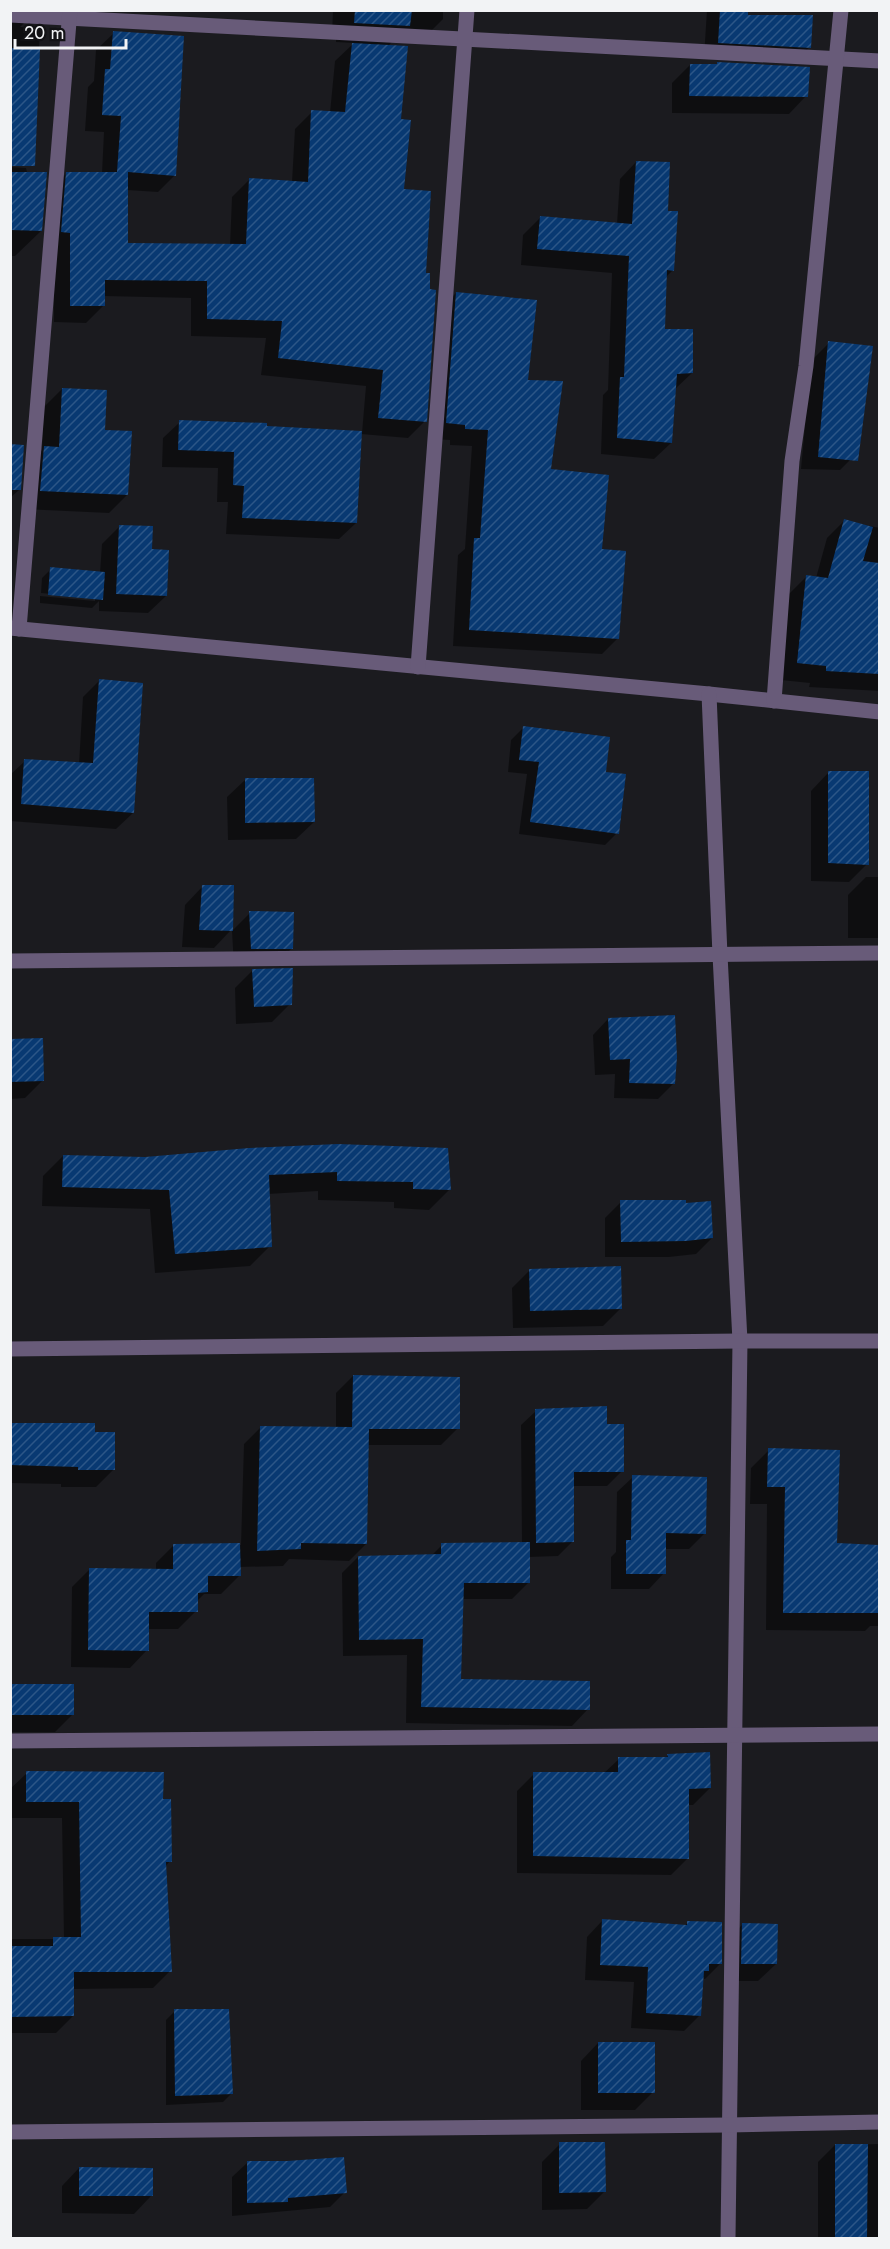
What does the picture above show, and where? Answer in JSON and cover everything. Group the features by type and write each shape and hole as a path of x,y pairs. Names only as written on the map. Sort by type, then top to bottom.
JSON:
{"street":[{"path":"418,667 467,10"},
{"path":"774,701 792,461 806,366 842,10"},
{"path":"70,14 15,629 879,712"},
{"path":"10,15 70,14 879,61"},
{"path":"709,694 740,1341 728,2238"},
{"path":"10,961 879,953"},
{"path":"10,1349 879,1341"},
{"path":"10,1741 879,1734"},
{"path":"10,2132 879,2122"}],"building":[{"path":"355,10 412,10 410,26 354,23"},
{"path":"720,10 748,10 748,15 813,15 811,48 718,43"},
{"path":"113,31 184,36 176,176 128,172 128,243 246,244 249,178 308,182 311,110 345,112 352,43 408,46 401,119 411,120 404,189 431,191 426,273 430,273 430,289 436,290 427,422 378,418 383,370 278,358 282,321 207,319 207,281 105,280 105,306 70,306 70,233 61,232 66,172 117,172 121,116 102,115 105,69 110,69"},
{"path":"10,48 40,49 35,166 10,166"},
{"path":"717,62 810,67 808,97 689,96 690,64 717,64"},
{"path":"636,161 670,162 668,211 678,211 674,271 667,270 665,329 693,329 693,373 677,374 672,443 617,438 620,377 624,377 629,256 537,249 540,216 632,224"},
{"path":"10,172 47,172 42,231 10,230"},
{"path":"456,292 537,300 528,380 563,381 551,469 609,475 602,549 626,551 619,639 469,630 474,538 480,538 488,430 465,429 465,425 446,423"},
{"path":"828,341 873,346 858,461 818,457"},
{"path":"62,388 107,390 105,430 132,431 128,495 40,491 44,446 59,447"},
{"path":"179,420 267,423 267,426 362,431 357,523 242,518 244,486 233,485 234,452 178,450"},
{"path":"10,444 24,445 21,490 10,490"},
{"path":"844,519 873,527 863,561 879,563 879,674 826,671 826,666 797,663 806,575 828,578"},
{"path":"119,525 153,526 152,549 169,550 167,596 116,594"},
{"path":"50,567 105,572 103,600 48,595"},
{"path":"99,679 143,683 134,813 21,804 24,759 93,763"},
{"path":"523,726 610,737 606,772 626,774 619,834 530,822 539,762 519,760"},
{"path":"828,771 869,771 869,865 828,863"},
{"path":"245,778 314,778 315,822 245,823"},
{"path":"202,885 234,885 233,931 199,930"},
{"path":"249,911 294,912 293,949 251,949"},
{"path":"293,968 292,1005 254,1007 252,969"},
{"path":"675,1015 677,1057 675,1084 629,1083 630,1059 610,1060 608,1018"},
{"path":"43,1038 44,1081 10,1082 10,1039"},
{"path":"338,1144 448,1148 451,1190 413,1189 413,1182 337,1181 337,1172 269,1175 272,1247 175,1254 169,1190 62,1187 63,1155 145,1157 249,1148"},
{"path":"620,1200 686,1200 686,1203 711,1201 713,1238 686,1241 621,1242"},
{"path":"621,1266 622,1309 530,1311 529,1269"},
{"path":"353,1375 460,1377 460,1429 369,1429 367,1544 301,1543 301,1549 257,1551 260,1426 352,1427"},
{"path":"607,1406 607,1424 624,1424 624,1472 574,1472 574,1542 536,1543 535,1409"},
{"path":"10,1423 95,1423 95,1432 115,1432 115,1470 10,1465"},
{"path":"768,1448 840,1450 837,1543 879,1545 879,1613 783,1613 785,1487 767,1487"},
{"path":"632,1475 707,1477 706,1534 666,1533 666,1574 626,1574 626,1540 631,1540"},
{"path":"530,1542 530,1583 464,1583 461,1679 590,1681 590,1710 421,1707 423,1639 359,1640 358,1556 441,1554 441,1543"},
{"path":"240,1543 241,1576 208,1576 208,1592 198,1593 198,1612 149,1612 149,1651 88,1650 89,1568 173,1569 173,1544"},
{"path":"10,1684 74,1684 74,1715 10,1715"},
{"path":"710,1752 711,1788 689,1789 689,1859 533,1856 533,1772 618,1772 618,1757 668,1757 667,1754"},
{"path":"26,1771 164,1772 163,1799 171,1799 172,1862 166,1862 172,1972 74,1972 74,2016 10,2017 10,1946 53,1946 53,1937 81,1937 79,1802 26,1802"},
{"path":"602,1919 687,1925 687,1921 722,1922 722,1964 709,1964 709,1971 704,1971 701,2016 646,2013 648,1967 600,1965"},
{"path":"742,1923 778,1924 777,1964 741,1964"},
{"path":"174,2009 229,2009 233,2094 175,2096"},
{"path":"598,2042 655,2042 655,2093 598,2093"},
{"path":"559,2142 605,2142 606,2192 559,2193"},
{"path":"835,2144 868,2144 867,2238 835,2238"},
{"path":"344,2157 347,2193 288,2198 288,2202 247,2203 247,2161"},
{"path":"79,2167 153,2168 153,2196 79,2196"}]}
